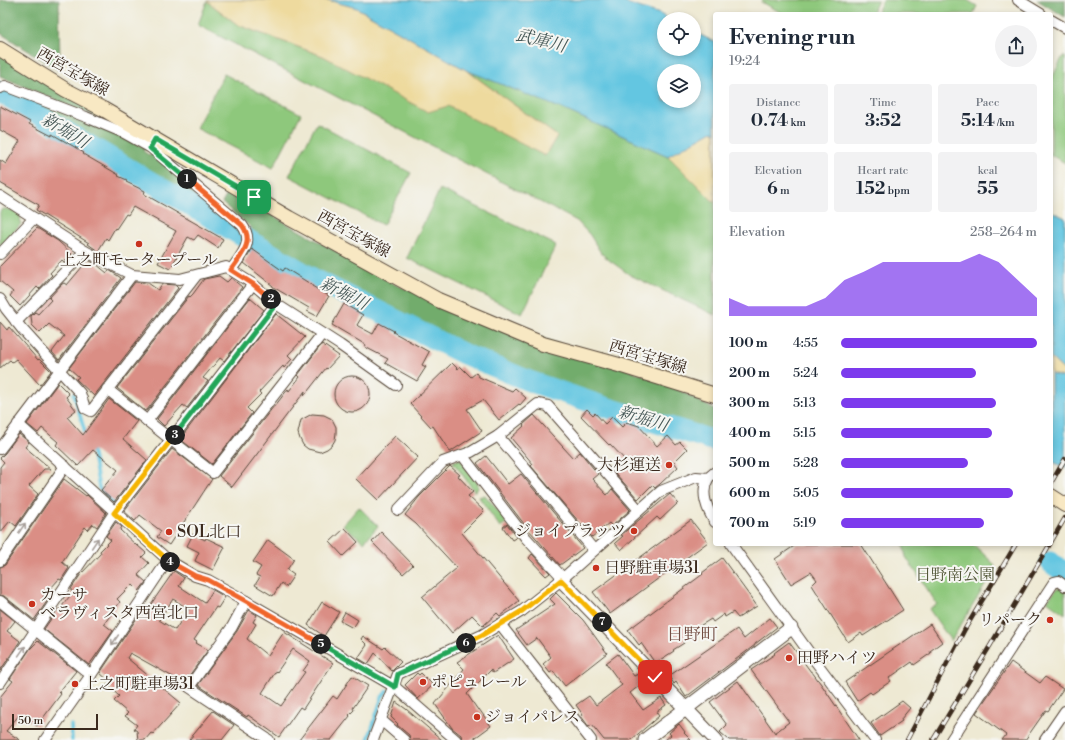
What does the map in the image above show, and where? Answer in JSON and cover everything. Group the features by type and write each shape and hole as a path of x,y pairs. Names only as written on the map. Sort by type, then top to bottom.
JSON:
{"main road":[{"name":"西宮宝塚線","path":"0,49 153,144 438,300 543,344 619,365 713,396"},
{"path":"1053,497 1065,504"}],"street":[{"path":"1018,0 1038,12"},
{"path":"1053,21 1065,28"},
{"path":"1,88 5,86 153,144 247,231 246,248 231,270"},
{"path":"2,201 34,218 85,251 132,275 180,280 226,267 253,284 276,304 340,345 396,385"},
{"path":"0,254 34,218"},
{"path":"16,322 85,251"},
{"path":"0,448 132,275"},
{"path":"0,299 16,322 80,393 85,408 91,411 196,276"},
{"path":"147,421 253,284"},
{"path":"0,683 114,513 276,304"},
{"path":"107,389 213,473 322,334"},
{"path":"398,510 443,462 471,452 498,436 538,404 548,406 639,510"},
{"path":"18,424 114,513 168,560 195,576 208,580 246,601 395,687 456,740"},
{"path":"498,436 594,550"},
{"path":"462,455 526,538 562,579 716,740"},
{"path":"0,561 65,466"},
{"path":"373,740 395,687 398,674 482,635 522,611 562,579 661,491 696,477 712,475"},
{"path":"712,475 704,493 709,513 713,519"},
{"path":"732,546 791,628 875,740"},
{"path":"44,740 91,675 168,560"},
{"path":"951,740 1054,582 1058,581 1065,586"},
{"path":"0,601 91,675"},
{"path":"246,601 232,627 189,687 269,740"},
{"path":"500,624 591,740"},
{"path":"645,740 791,628"},
{"path":"1045,740 1065,711"},
{"path":"381,720 404,740"}],"green space":[{"path":"0,0 59,0 60,71 0,33"},
{"path":"762,0 878,0 873,12 780,12 761,2"},
{"path":"883,0 967,0 977,6 974,12 877,12"},
{"path":"1037,0 1065,0 1065,17"},
{"path":"207,1 238,25 323,56 448,105 545,155 557,136 466,70 560,108 668,156 713,198 713,314 630,275 601,253 590,235 577,221 198,25"},
{"path":"0,52 114,120 111,124 0,76"},
{"path":"1063,56 1065,57 1065,163 1053,156 1053,76"},
{"path":"224,74 301,114 273,168 196,128"},
{"path":"8,89 124,136 145,148 143,151 149,155 152,152 211,204 208,209 132,162 4,93"},
{"path":"317,123 411,173 383,225 289,176"},
{"path":"440,189 556,245 522,314 407,258"},
{"path":"229,191 396,285 668,384 713,409 713,447 536,391 481,370 350,290 253,238 252,228 222,203"},
{"path":"2,209 9,209 20,215 21,224 0,246 0,212"},
{"path":"460,459 478,484 478,488 475,492 453,462"},
{"path":"485,495 507,522 500,527 479,497"},
{"path":"359,507 378,526 364,542 343,525"},
{"name":"日野南公園","path":"903,546 975,546 995,565 987,582 951,641 929,609 937,604 906,557"},
{"path":"1060,588 1065,592 1065,614 1047,601 1057,589"}],"sand":[{"path":"328,0 357,8 466,70 557,136 545,156 448,106 428,112 323,56 238,25 207,1"},
{"path":"713,132 713,201 668,156"},
{"path":"1053,360 1065,371 1065,378 1053,375"}],"water":[{"name":"武庫川","path":"328,0 617,0 657,13 657,56 701,56 701,35 713,41 713,132 668,156 560,108 466,70 357,8"},
{"path":"1053,212 1065,218 1065,371 1053,360"},
{"path":"1053,375 1065,378 1065,468 1053,462"}],"building":[{"path":"0,106 30,122 29,124 52,136 52,134 73,146 84,153 83,154 127,180 126,182 145,191 144,194 223,239 218,248 198,235 194,240 188,237 170,269 158,263 176,231 133,207 128,215 126,214 116,229 115,228 108,240 106,238 98,251 88,244 89,243 36,210 39,205 0,183 0,160 6,164 20,141 0,130"},
{"path":"37,228 58,241 72,254 64,262 62,260 50,273 52,275 39,289 37,287 20,306 10,296 13,292 0,281 0,266"},
{"path":"252,249 283,271 285,268 329,296 317,316 307,311 309,308 273,287 244,263"},
{"path":"88,260 96,264 107,273 109,270 121,278 59,360 52,352 64,336 49,324 40,333 32,325 31,316 35,312 38,314 51,300 49,298 62,284 64,283 67,285"},
{"path":"219,276 227,282 231,278 242,287 145,411 117,388 204,279"},
{"path":"135,282 148,283 158,290 162,284 175,285 178,288 94,396 76,379 79,377 69,368"},
{"path":"250,298 264,310 224,361 220,358 203,378 208,381 187,408 183,405 164,426 157,419"},
{"path":"344,304 363,315 357,325 358,326 373,334 379,323 429,352 422,365 426,367 417,381 385,363 388,359 365,347 366,345 332,325"},
{"path":"276,314 305,337 288,355 292,359 284,368 283,366 259,392 261,394 247,408 252,413 212,464 180,439"},
{"path":"0,322 7,330 9,327 38,360 39,359 51,371 40,385 16,359 12,362 10,360 0,368"},
{"path":"322,344 339,356 327,369 326,368 304,396 305,391 232,487 219,476 274,406 300,377 298,375"},
{"path":"452,363 458,369 460,366 471,377 476,373 479,377 512,391 515,388 526,398 520,405 519,404 499,420 483,400 467,409 482,431 450,452 433,426 431,427 410,404"},
{"path":"356,376 365,381 369,387 369,401 365,407 356,412 348,412 339,407 335,401 334,390 339,381 345,377"},
{"path":"58,383 69,394 66,397 76,410 67,417 83,435 109,399 137,421 123,439 147,460 114,502 101,490 118,470 93,450 78,466 56,445 58,442 42,428 38,433 27,424"},
{"path":"587,409 593,415 595,413 605,424 612,417 622,427 627,422 639,426 657,446 668,436 676,445 680,442 687,449 674,462 678,467 655,488 652,485 638,499 615,473 627,462 581,416"},
{"path":"312,414 324,415 332,419 336,427 335,440 332,445 320,452 308,449 303,445 298,433 301,420"},
{"path":"534,415 573,458 580,452 598,474 592,479 607,495 612,489 630,510 612,526 609,523 592,537 531,466 533,464 511,438"},
{"path":"19,434 29,442 25,447 51,469 44,469 29,486 38,494 16,526 10,521 0,533 0,467 4,462 0,458"},
{"path":"395,436 418,457 378,500 356,479"},
{"path":"172,449 212,479 169,545 157,537 161,531 140,515 135,521 124,511"},
{"path":"486,456 508,484 521,474 583,548 560,565 528,529 477,463"},
{"path":"450,466 460,475 458,476 473,492 468,496 484,511 462,533 519,601 500,616 497,613 483,626 472,615 452,633 422,597 457,568 416,524 405,515 419,497"},
{"path":"64,479 86,496 87,495 106,513 97,527 93,524 88,530 85,527 62,562 69,568 61,580 59,579 43,597 48,600 34,620 4,596 0,595 0,567 5,565"},
{"name":"ジョイプラッツ","path":"670,494 678,503 660,520 657,517 621,550 615,543 623,536 621,535"},
{"path":"691,520 708,542 610,614 593,592"},
{"path":"116,522 122,527 120,530 146,553 142,557 149,563 138,575 146,582 139,591 132,584 117,599 120,602 104,624 113,631 89,665 44,629 58,609 59,610 73,592 71,589 81,574 111,540 106,536"},
{"path":"507,524 517,537 512,540 503,527"},
{"path":"345,528 358,542 343,556 330,542"},
{"path":"381,532 413,565 403,574 372,542"},
{"path":"193,534 225,547 213,570 195,561 199,552 187,546"},
{"path":"268,540 294,559 287,570 294,575 286,587 281,583 273,596 255,585 260,577 256,575 261,567 253,562"},
{"path":"794,546 862,546 903,610 863,636 861,633 848,642 812,585 817,580 811,572 791,584 775,559"},
{"path":"532,554 550,573 546,576 529,558"},
{"path":"722,558 757,606 738,618 733,612 725,617 724,614 713,622 711,619 693,630 695,633 683,641 684,643 655,663 641,643 639,645 628,630"},
{"path":"174,571 184,578 179,586 205,603 213,590 225,597 218,608 216,607 194,640 197,642 196,643 208,650 186,680 184,678 182,682 130,653 127,658 181,703 153,734 151,733 145,740 138,740 137,731 134,729 137,725 125,716 128,713 114,701 119,696 107,685 110,682 100,673 139,615 142,617","holes":["173,599 189,609 175,630 159,620"]},
{"path":"556,593 583,620 607,653 565,686 553,671 550,673 543,664 551,657 537,638 527,645 516,630 555,604 550,599"},
{"path":"322,602 339,612 324,636 308,625"},
{"path":"0,609 15,621 7,631 20,641 0,671"},
{"path":"249,610 257,615 253,622 256,624 247,639 268,656 284,632 333,663 303,709 300,707 279,737 248,715 247,717 198,685 237,631","holes":["293,649 310,661 303,671 305,672 281,706 262,693 276,671 277,672"]},
{"path":"345,612 358,620 353,628 340,621"},
{"path":"770,618 777,627 686,697 676,682 674,684 669,676 737,629 744,639"},
{"path":"930,624 942,642 930,651 931,653 914,665 912,662 889,678 891,681 872,694 870,692 857,701 845,682"},
{"path":"498,635 514,659 493,673 491,670 467,694 491,726 472,740 462,740 461,735 452,728 435,704 464,669 457,662"},
{"path":"363,636 383,649 385,647 401,662 392,671 375,653 368,664 358,658 367,645 361,639"},
{"path":"38,641 76,671 59,692 61,694 37,726 20,714 6,731 20,740 0,740 0,697 13,681 10,679 30,649"},
{"path":"789,642 821,684 859,740 729,740 720,732 727,725 710,702 738,681 775,733 789,722 751,670 775,654 774,653"},
{"path":"618,654 634,676 638,674 644,682 630,693 643,710 661,698 666,705 656,712 659,716 631,740 604,740 592,725 589,727 581,716 583,715 576,705 589,696 596,705 622,685 606,663"},
{"path":"1011,662 1040,683 1045,677 1063,689 1025,740 1002,740 1006,735 976,713"},
{"path":"417,673 419,675 421,673 433,685 418,699 405,685"},
{"path":"352,676 368,686 353,708 354,710 349,715 350,716 331,740 299,740 333,696 337,699"},
{"path":"902,701 910,708 901,719 902,721 880,736 871,723"},
{"path":"396,702 442,740 410,740 409,735 397,725 398,724 391,717"},
{"path":"213,711 234,725 222,740 189,740"},
{"path":"679,724 685,732 684,733 691,740 665,740 671,735 669,733"}],"waterway":[{"name":"新堀川","path":"0,92 314,279 464,354 529,381 599,405 713,440"},
{"path":"74,394 86,436"},
{"path":"90,447 93,455 99,488 112,503"},
{"name":"新堀川","path":"1050,562 1065,573"},
{"path":"368,740 382,697 387,691"},
{"path":"71,725 72,740"}],"railway":[{"path":"1053,480 1065,459"},
{"path":"1053,539 1065,518"},
{"path":"907,740 965,629 1015,546"},
{"path":"933,740 1049,546"}],"place":[{"name":"上之町モータープール","path":"139,244"},
{"name":"大杉運送","path":"669,465"},
{"name":"ジョイプラッツ","path":"634,531"},
{"name":"SOL北口","path":"169,532"},
{"name":"日野駐車場31","path":"596,568"},
{"name":"カーサ ベラヴィスタ西宮北口","path":"32,604"},
{"name":"リパーク","path":"1050,620"},
{"name":"田野ハイツ","path":"789,658"},
{"name":"ポピュレール","path":"423,682"},
{"name":"上之町駐車場31","path":"75,684"},
{"name":"ジョイパレス","path":"477,717"}],"district":[{"name":"日野町","path":"692,635"}],"route":[{"path":"254,197 155,139 150,148 242,225 247,231 248,236 246,248 231,270 253,284 276,304 114,513 168,560 195,576 208,580 246,601 395,687 398,674 482,635 522,611 561,580 655,677"}]}
